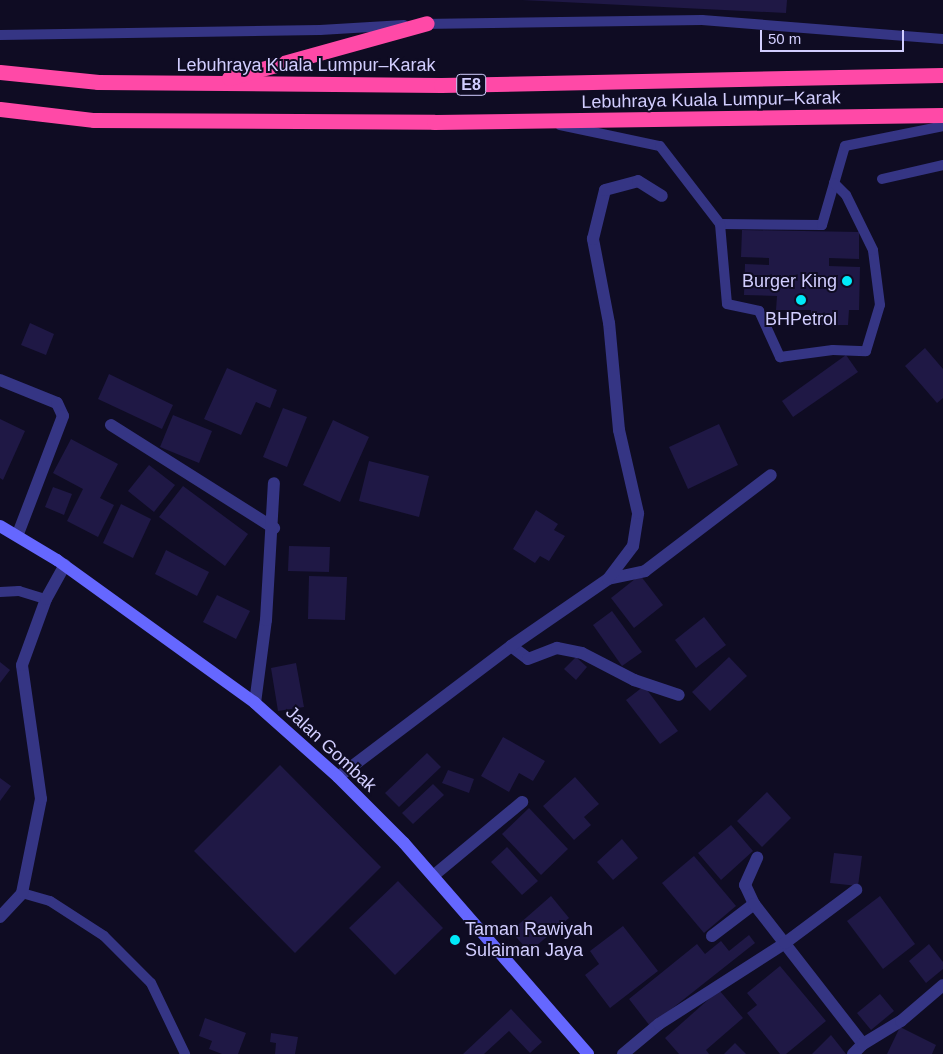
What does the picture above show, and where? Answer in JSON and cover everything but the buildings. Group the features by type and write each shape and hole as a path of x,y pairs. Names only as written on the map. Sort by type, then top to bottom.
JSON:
{"highway":[{"path":"208,83 426,23"},
{"name":"Lebuhraya Kuala Lumpur–Karak","path":"0,72 98,82 441,85 943,75"},
{"name":"Lebuhraya Kuala Lumpur–Karak","path":"0,109 94,120 540,121 943,115"}],"main road":[{"name":"Jalan Gombak","path":"0,526 18,534 65,565 255,703 338,776 433,876 588,1054"}],"street":[{"path":"338,776 511,646 608,580 633,546 638,513 619,430 609,323 593,239 605,190 638,181 662,196"},
{"path":"0,380 57,403 63,416 18,534"},
{"path":"111,425 274,528"},
{"path":"608,580 645,571 771,475"},
{"path":"255,703 266,620 274,528 274,483"},
{"path":"0,917 22,893 41,799 22,665 46,599 65,565"},
{"path":"511,646 528,659 557,648 582,653 634,680 679,696"},
{"path":"433,876 522,802"},
{"path":"757,858 745,885 754,904 863,1044"},
{"path":"623,1054 659,1024 785,943 856,890"},
{"path":"712,936 754,904"},
{"path":"853,1054 863,1044 901,1021 943,985"}],"lane":[{"path":"0,34 320,30 426,23 702,20 943,39"},
{"path":"540,121 660,146 720,224 727,304 759,311 780,357 833,350 866,351 880,305 873,250 846,196 834,183"},
{"path":"720,224 822,225 845,146 943,126"},
{"path":"882,179 943,165"},
{"path":"0,592 19,591 46,599"},
{"path":"22,893 50,901 104,936 151,983 185,1054"}],"place":[{"name":"Burger King","path":"847,281"},
{"name":"BHPetrol","path":"801,300"},
{"name":"Taman Rawiyah Sulaiman Jaya","path":"455,940"}]}
